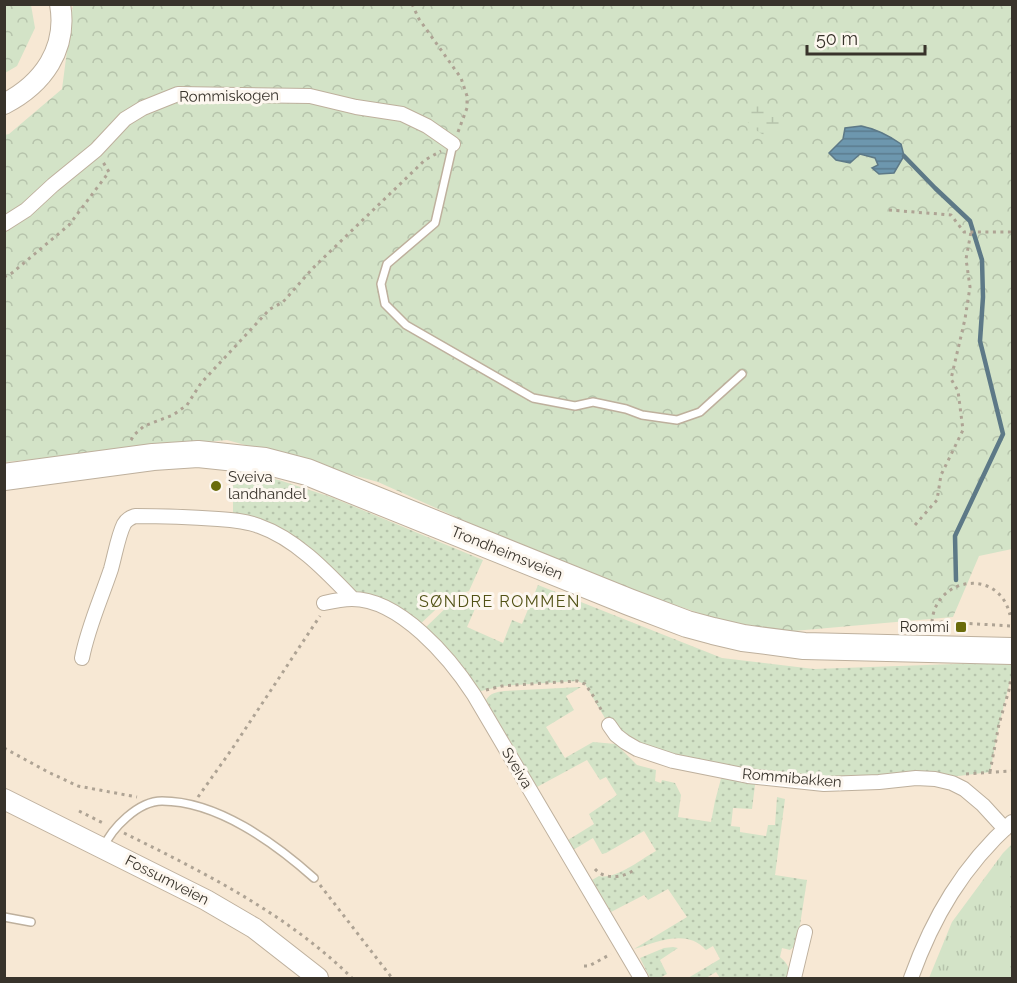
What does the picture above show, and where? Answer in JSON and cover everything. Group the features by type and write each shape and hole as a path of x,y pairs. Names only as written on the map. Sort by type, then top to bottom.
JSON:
{"highway":[{"name":"Trondheimsveien","path":"4,477 180,454 265,461 308,472 621,599 687,624 713,631 743,638 804,646 1012,651"}],"street":[{"path":"4,104 29,88 53,59 62,24 60,4"},
{"name":"Rommiskogen","path":"4,224 26,210 96,150 125,119 143,108 178,94 310,96 356,107 402,114 427,126 453,144"},
{"path":"82,658 123,526 135,516 203,518 258,525 299,549 352,599"},
{"name":"Sveiva","path":"324,603 352,599 377,604 416,628 442,654 474,695 641,978"},
{"name":"Rommibakken","path":"609,725 624,742 637,749 673,761 748,776 824,784 935,778 964,789 1009,826"},
{"name":"Fossumveien","path":"4,798 198,895 273,942 318,978"},
{"path":"911,978 928,935 949,898 982,853 1009,826"},
{"path":"794,978 805,932"}],"lane":[{"path":"453,144 435,223 387,264 381,284 385,304 406,325 533,398 575,406 593,402 642,415 677,420 700,412 742,374"},
{"path":"103,848 123,820 146,805 159,801 191,805 234,820 248,828 292,858 314,878"},
{"path":"4,917 31,922"}],"path":[{"path":"130,442 144,426 173,415 187,405 206,377 270,309 283,302 313,268 424,160 453,144 467,108 467,96 460,78 419,19 412,4"},
{"path":"4,277 12,273 69,225 109,172 96,150"},
{"path":"889,210 951,214 964,232 1012,232"},
{"path":"915,525 937,500 940,475 963,430 958,391 951,379 970,288 966,258 971,232"},
{"path":"932,622 936,605 941,599 949,591 970,583 979,583 994,590 1003,598 1010,615"},
{"path":"191,805 232,749 319,619 324,603"},
{"path":"990,772 1011,677"},
{"path":"474,695 502,686 577,681 585,684 590,690 609,725"},
{"path":"4,748 78,786 159,801"},
{"path":"935,778 956,774 1012,771"},
{"path":"592,865 599,873 610,876 620,876 634,870"},
{"path":"314,878 392,978"},
{"path":"584,966 589,966 623,948"}],"green space":[{"path":"5,4 31,5 35,28 17,66 5,73"},
{"path":"73,5 1012,5 1012,549 979,556 953,617 760,634 576,571 378,482 227,440 5,462 4,135 9,134 62,89","holes":["861,126 876,130 886,136 904,156 894,173 879,174 873,168 879,165 876,158 860,154 850,163 829,153 843,138"]},
{"path":"759,103 775,107 784,118 784,127 777,133 762,134 745,119 748,108"},
{"path":"233,472 279,480 331,497 483,560 469,591 449,597 416,628 365,600 299,549 233,521"},
{"path":"538,585 722,658 814,669 1011,662 1011,677 990,772 935,779 756,777 752,809 733,808 731,826 740,827 740,832 766,836 768,825 775,825 777,797 785,799 775,875 807,880 797,944 790,950 782,948 780,957 788,966 789,978 720,978 716,972 706,978 688,978 720,959 713,946 706,950 698,943 681,938 662,940 634,949 687,917 668,889 648,900 644,895 611,912 592,880 599,876 621,872 656,851 644,831 602,854 593,838 573,850 568,840 594,824 589,814 617,795 606,777 600,780 587,760 537,787 486,700 496,692 581,687 566,696 574,710 546,727 565,758 593,742 616,744 637,765 656,770 655,781 675,783 681,795 678,817 711,822 723,771 637,749 609,725 585,684 577,681 502,686 477,692 456,658 425,628 453,601 469,598 478,602 467,627 503,643 512,620 522,624"},
{"path":"1012,844 1012,978 929,978 952,922"},
{"path":"664,948 678,948 660,960 667,974 660,978 650,978 640,958"}],"water":[{"path":"861,126 882,133 901,144 904,156 894,173 879,174 872,168 878,165 875,158 860,154 850,163 836,160 829,153 843,139 845,128"}],"waterway":[{"path":"904,156 970,221 982,260 983,297 980,341 1003,434 955,536 956,580"}],"place":[{"name":"Sveiva landhandel","path":"216,486"},
{"name":"Rommi","path":"961,627"}],"district":[{"name":"SØNDRE ROMMEN","path":"500,601"}]}
